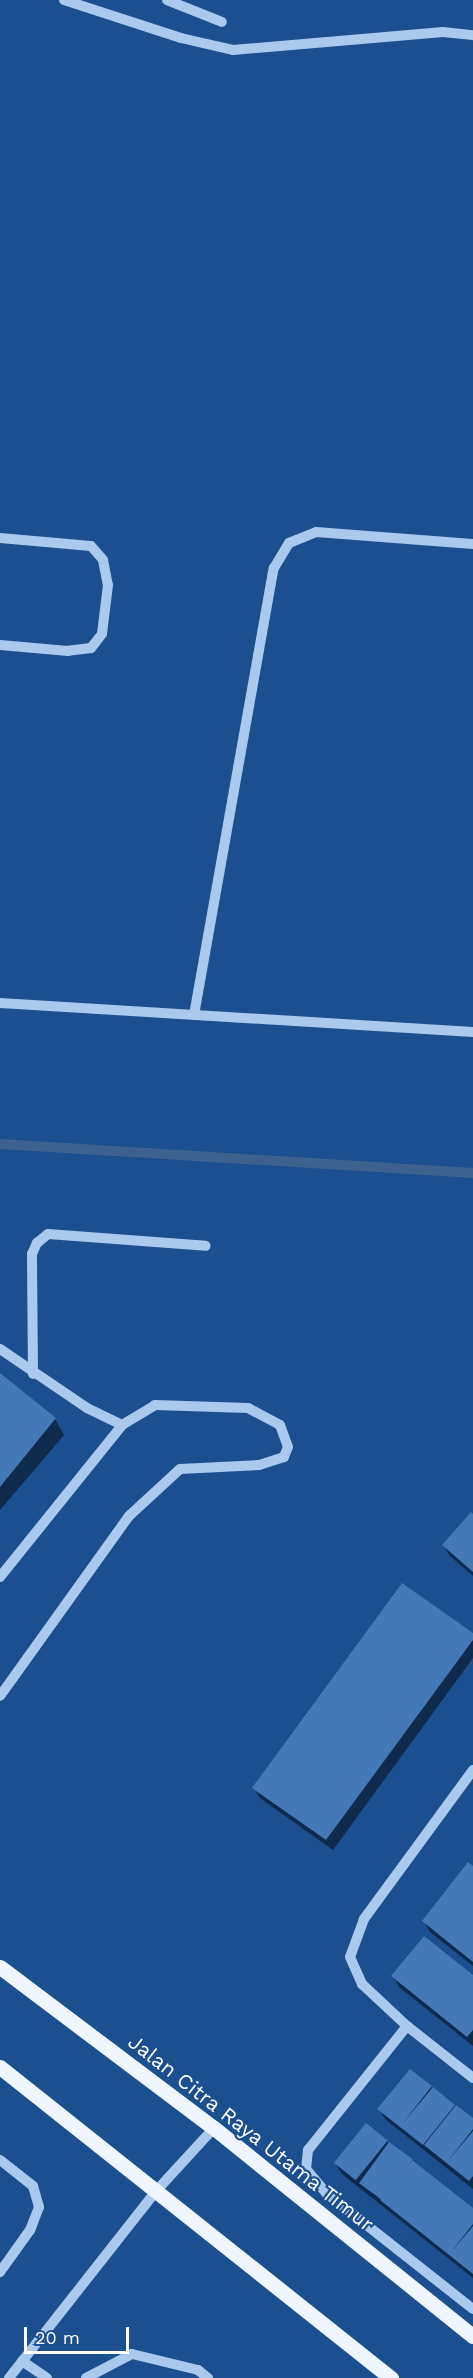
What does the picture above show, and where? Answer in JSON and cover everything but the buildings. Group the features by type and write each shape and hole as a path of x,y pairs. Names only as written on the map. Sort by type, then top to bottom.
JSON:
{"main road":[{"name":"Jalan Citra Raya Utama Timur","path":"0,1967 214,2128 473,2336"},
{"path":"0,2067 391,2378"}],"street":[{"path":"64,0 181,38 233,50 443,32 473,35"},
{"path":"167,0 222,22"},
{"path":"194,1015 274,568 290,543 316,532 473,544"},
{"path":"0,538 91,546 103,560 108,585 102,634 91,648 68,651 0,645"},
{"path":"0,1003 473,1032"},
{"path":"33,1374 32,1254 37,1243 48,1234 206,1246"},
{"path":"0,1349 33,1374 122,1425"},
{"path":"0,1577 122,1425 155,1405 248,1408 280,1425 288,1447 284,1457 259,1465 180,1469 129,1516 0,1696"},
{"path":"473,1770 364,1919 351,1957 362,1984 407,2026 473,2078"},
{"path":"407,2026 308,2150 306,2169 326,2193 473,2309"},
{"path":"9,2378 157,2190 214,2128"},
{"path":"0,2160 33,2186 39,2207 30,2230 0,2272"},
{"path":"86,2378 132,2354 198,2370 208,2378"},
{"path":"22,2361 47,2378"}],"waterway":[{"path":"0,1144 473,1173"}]}
